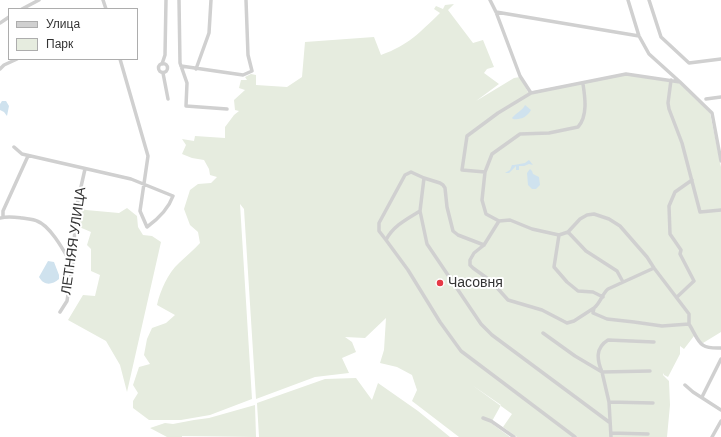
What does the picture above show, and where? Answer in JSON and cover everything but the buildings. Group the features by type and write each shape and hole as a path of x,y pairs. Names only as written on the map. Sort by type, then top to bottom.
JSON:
{"street":[{"path":"24,8 39,0"},
{"path":"166,0 165,55 159,70 163,73 168,98"},
{"path":"179,0 180,63 187,83 186,106 227,109"},
{"path":"196,69 209,33 211,0"},
{"path":"181,66 243,75 252,71 248,55 246,0"},
{"path":"490,0 520,76 531,93"},
{"path":"628,0 639,36 649,54 712,113 719,135 721,161"},
{"path":"648,0 661,37 689,63 721,59"},
{"path":"30,4 32,8"},
{"path":"496,12 639,36"},
{"path":"0,69 4,65 15,60"},
{"path":"14,147 22,154 28,156 131,179 144,184 173,196 170,204 158,219 147,228 140,211 144,184 148,156 120,60"},
{"path":"162,64 165,64 167,68 166,72 163,73"},
{"path":"485,172 462,170 468,136 498,113 531,93 583,84 626,74 680,82"},
{"path":"671,80 668,103 669,109 682,143 700,212 721,210"},
{"path":"583,84 586,105 578,127 549,133 520,134 492,154 485,172 482,200 486,214 499,221 510,220 532,229 560,235 568,232 580,219 587,215 594,214 620,226 647,257 689,314 689,324 701,345 706,348 721,348"},
{"path":"706,99 721,97"},
{"path":"28,156 1,217 13,217 38,221 51,232 63,248 72,265"},
{"name":"ЛЕТНЯЯ УЛИЦА","path":"60,312 67,301 72,265 76,209 85,169"},
{"path":"484,245 458,235 454,230 447,207 445,188 440,183 411,172 405,175 379,223 379,230 408,270 440,322 461,351 574,437"},
{"path":"424,178 420,211 427,244 482,324 492,335 609,422"},
{"path":"677,298 694,281 680,254 681,250 670,234 669,206 675,192 692,180"},
{"path":"386,240 397,226 420,211"},
{"path":"499,221 484,245 474,253 470,260 470,264 473,268 491,281 508,300 542,310 567,323 574,321 594,308 600,302 608,289 654,268"},
{"path":"568,232 586,251 617,270 623,282"},
{"path":"560,235 554,267 567,282 578,291 593,292 603,297"},
{"path":"594,308 593,313 607,319 662,326 689,324"},
{"path":"543,333 575,356 602,372 650,371"},
{"path":"648,434 611,435 609,422 609,402 597,355 600,347 608,340 654,342"},
{"path":"702,397 721,359"},
{"path":"685,385 721,410"},
{"path":"609,402 653,403"},
{"path":"483,418 491,421 514,437"},
{"path":"712,437 721,421"}],"green space":[{"path":"454,4 448,10 473,43 483,40 494,67 487,69 484,73 499,84 476,101 514,78 520,77 528,92 625,74 678,82 710,113 721,167 721,332 703,343 694,336 684,349 680,346 680,354 668,377 663,373 663,375 669,381 670,405 667,437 517,437 503,427 512,414 501,406 491,423 510,437 459,437 412,401 417,390 412,375 397,367 380,363 384,350 386,318 365,338 345,337 352,342 356,352 342,358 349,373 315,377 256,399 244,209 240,204 252,399 210,415 181,420 149,420 133,408 133,401 138,393 133,385 139,367 150,364 144,355 147,339 152,328 166,323 175,315 157,305 162,288 175,267 200,243 198,232 190,225 184,209 190,190 198,184 211,183 217,177 210,175 209,169 204,160 192,158 182,154 186,145 182,139 194,141 195,136 225,138 225,127 239,111 235,110 234,100 245,90 239,88 241,80 247,80 245,77 251,74 256,75 256,85 287,87 302,77 305,42 374,37 381,55 406,43 419,32 440,13 434,9 436,6 443,9 445,5"},
{"path":"79,207 86,210 119,213 127,208 137,216 138,227 143,235 152,236 161,242 127,392 120,365 106,341 68,320 83,295 95,296 100,275 91,271 91,249 87,245 91,232 77,226"},
{"path":"356,378 372,400 378,383 418,411 450,437 259,437 257,403 325,379"},
{"path":"255,405 256,437 167,437 150,428 165,423 173,424 209,418"}],"water":[{"path":"2,101 6,101 9,106 7,116 0,110 0,104"},
{"path":"525,105 531,110 526,116 513,119 512,118"},
{"path":"529,160 533,165 529,164 519,166 519,170 516,170 516,166 509,173 505,173 510,170 512,165 525,163"},
{"path":"530,169 533,174 539,177 540,185 536,189 532,189 528,185 527,173"},
{"path":"48,261 54,262 59,279 48,284 43,282 39,277"}],"place":[{"name":"Часовня","path":"440,283"}]}
